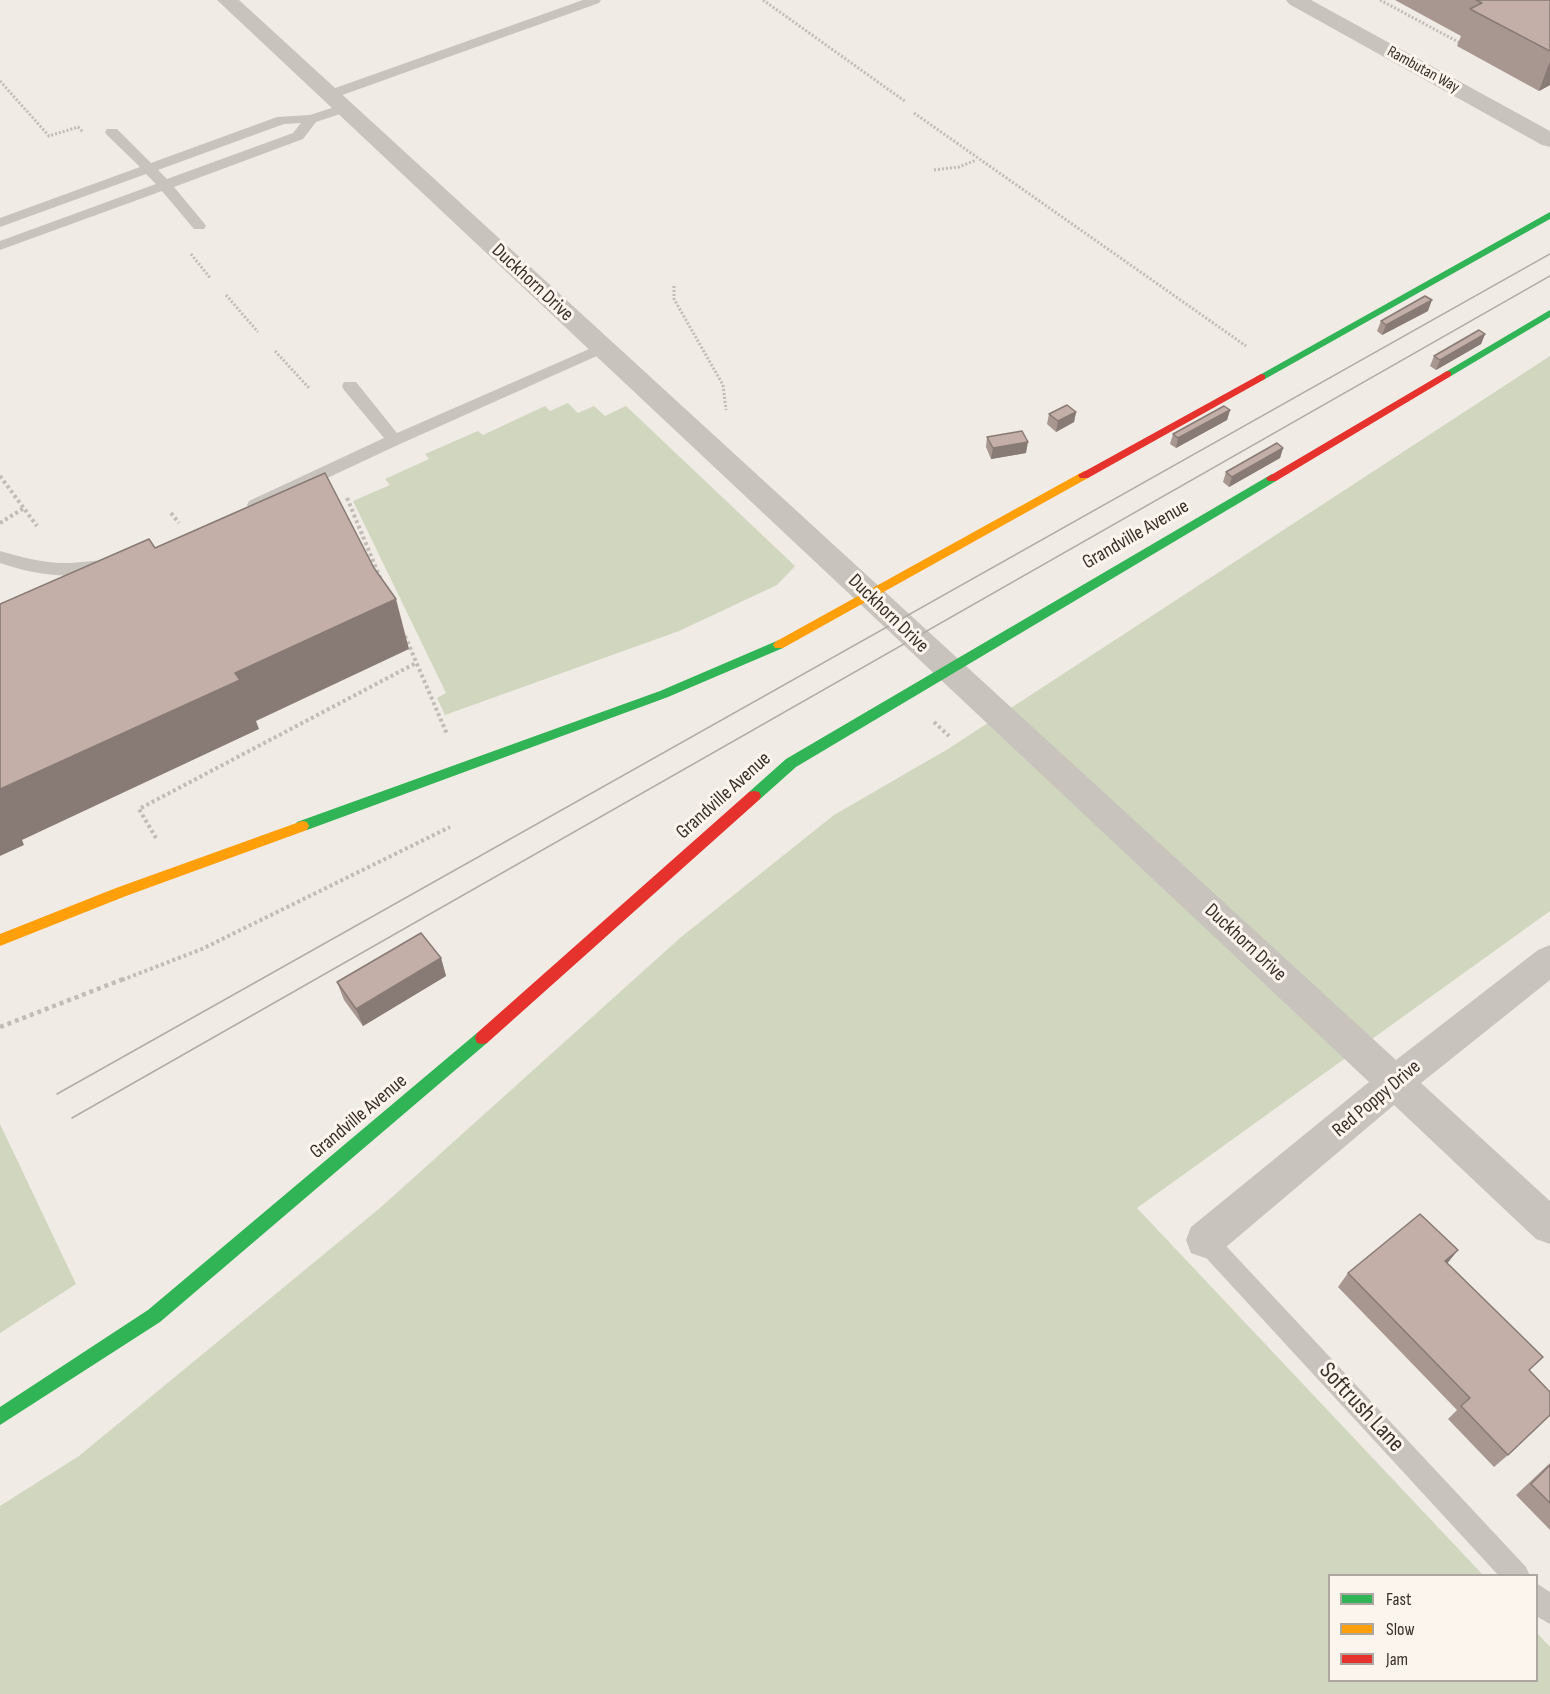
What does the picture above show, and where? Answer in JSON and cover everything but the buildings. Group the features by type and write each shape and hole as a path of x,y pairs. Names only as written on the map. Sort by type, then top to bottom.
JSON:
{"street":[{"name":"Duckhorn Drive","path":"227,0 871,596 947,670 981,698 1550,1226"},
{"name":"Rambutan Way","path":"1296,0 1550,140"},
{"path":"0,940 120,892 723,671 769,651 1550,215"},
{"name":"Grandville Avenue","path":"0,1417 154,1316 455,1062 791,763 1550,313"},
{"name":"Red Poppy Drive","path":"1205,1240 1395,1082 1550,960"}],"lane":[{"path":"0,246 298,136 311,119 337,102 595,0"},
{"path":"0,223 282,120 311,119"},
{"path":"112,132 165,185 199,226"},
{"path":"242,511 394,440 603,348"},
{"path":"350,386 394,440"},
{"path":"0,557 26,566 67,569 103,567 125,561"},
{"path":"55,589 67,569"},
{"name":"Softrush Lane","path":"1205,1240 1516,1574"},
{"path":"1538,1598 1550,1611"}],"path":[{"path":"764,0 906,102"},
{"path":"1380,0 1462,44"},
{"path":"0,81 48,136 78,127 83,133"},
{"path":"914,113 1251,349"},
{"path":"934,170 959,168 977,159"},
{"path":"189,252 211,279"},
{"path":"674,286 674,299 723,385 727,417"},
{"path":"226,296 258,332"},
{"path":"275,351 309,388"},
{"path":"0,476 37,526"},
{"path":"343,490 384,587"},
{"path":"0,523 24,508"},
{"path":"171,513 179,523"},
{"path":"403,631 447,735"},
{"path":"159,842 139,809 416,663"},
{"path":"0,1027 202,948 450,827"}],"green space":[{"path":"1550,356 1550,911 1137,1208 1482,1574 1328,1574 1328,1682 1538,1682 1538,1634 1550,1647 1550,1694 0,1694 0,1506 79,1456 380,1208 680,938 834,815 948,749"},
{"path":"568,403 578,413 594,406 605,416 626,406 795,566 777,585 679,631 445,715 437,698 446,693 353,501 390,485 385,479 429,459 425,454 478,431 483,435 545,406 550,411"},
{"path":"0,1124 76,1284 0,1333"}],"tram line":[{"path":"57,1094 1550,254"},
{"path":"72,1118 1550,276"}],"traffic: fast":[{"path":"1261,377 1550,215"},
{"path":"1447,374 1550,313"},
{"path":"754,796 791,763 1272,478"},
{"path":"302,826 664,694 779,645"},
{"path":"0,1417 154,1316 482,1038"}],"traffic: slow":[{"path":"779,645 1084,475"},
{"path":"0,940 121,892 302,826"}],"traffic: jam":[{"path":"1272,478 1447,374"},
{"path":"1084,475 1261,377"},
{"path":"482,1038 754,796"}]}
